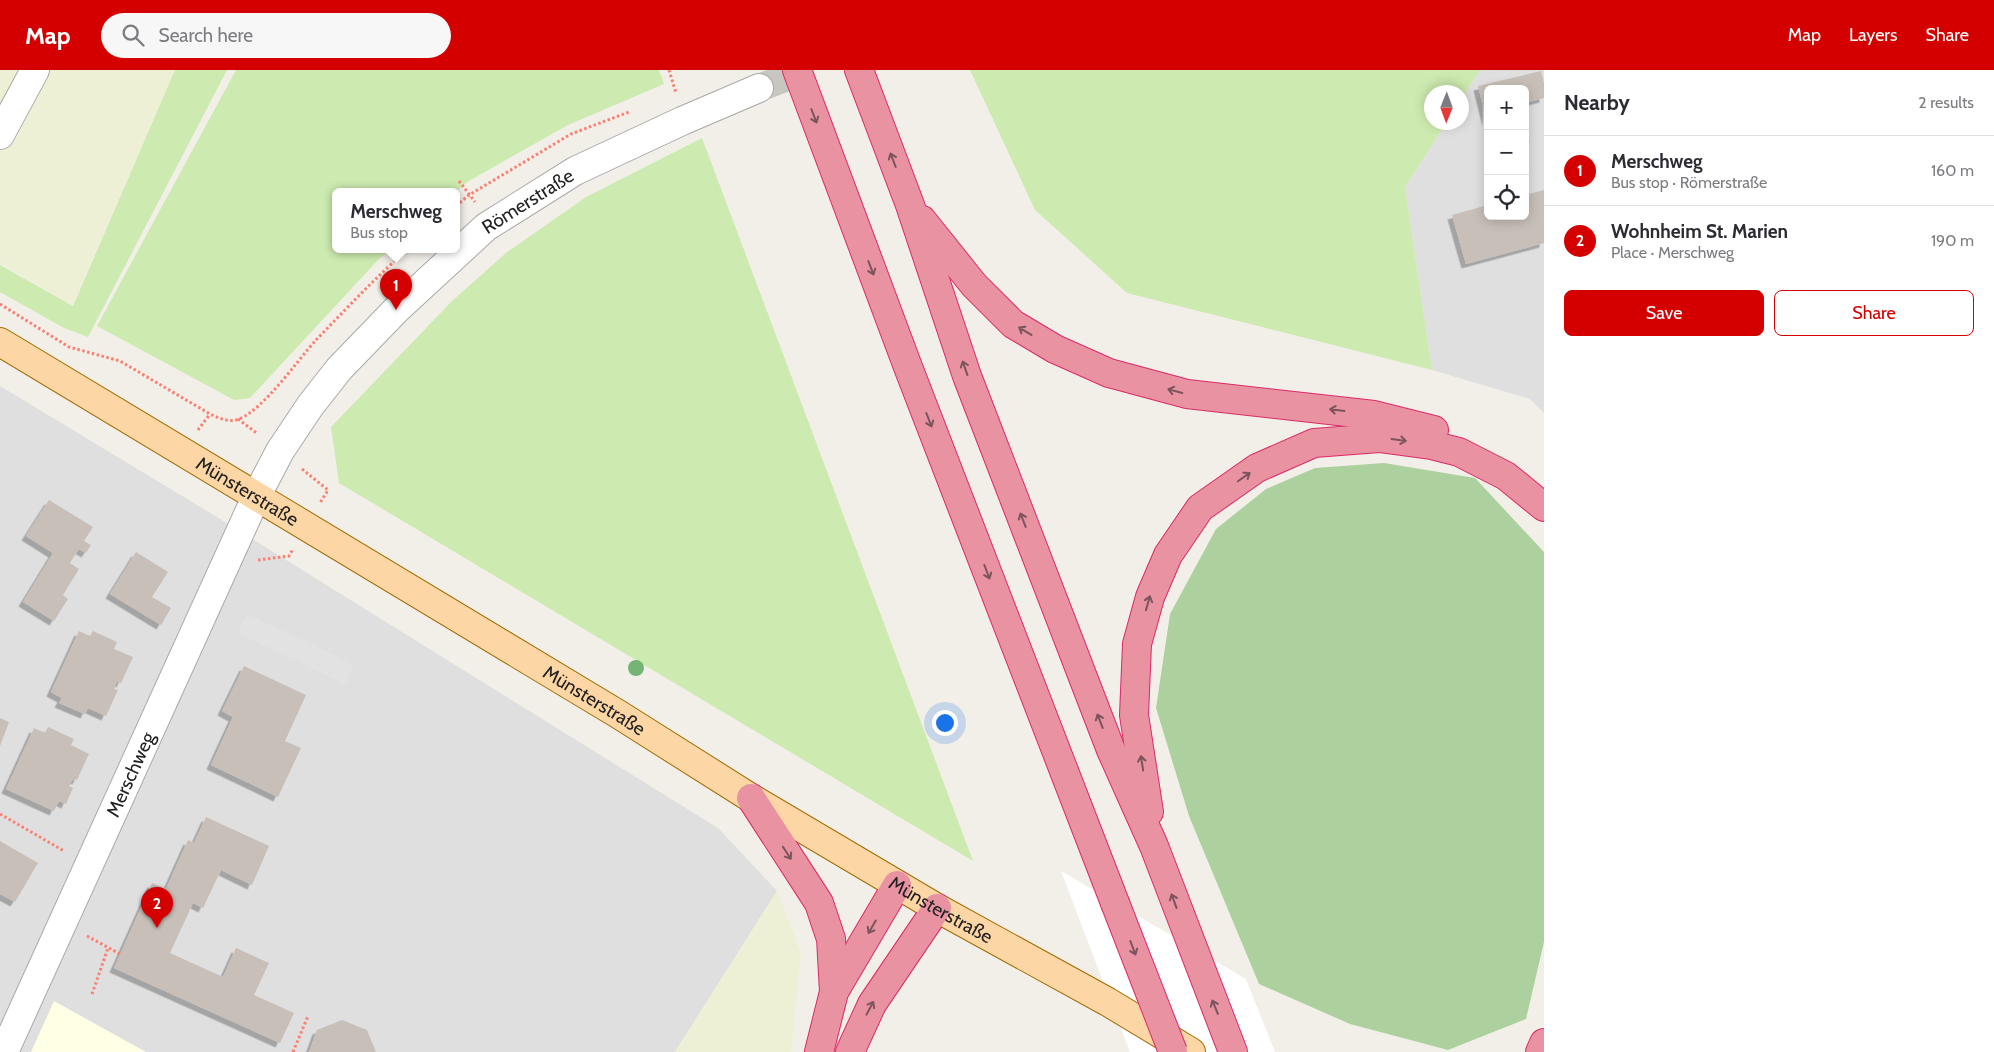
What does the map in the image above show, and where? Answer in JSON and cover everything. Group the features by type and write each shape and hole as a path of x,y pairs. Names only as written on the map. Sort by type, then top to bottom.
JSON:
{"highway":[{"path":"797,70 919,394 1173,1052"},
{"path":"859,70 910,205 967,376 1111,750 1154,846 1191,947 1233,1052"},
{"path":"910,205 974,285 1013,324 1055,350 1109,374 1187,394 1374,415 1468,438 1514,461 1544,484"},
{"path":"1154,846 1134,715 1137,644 1150,596 1168,555 1200,508 1257,468 1314,444 1379,438 1431,445 1459,452 1506,476 1544,507"},
{"path":"751,798 819,903 831,939 834,992"},
{"path":"819,1052 834,992 897,885"},
{"path":"850,1052 872,1004 937,908"},
{"path":"1540,1052 1544,1043"}],"main road":[{"name":"Münsterstraße","path":"0,342 618,714 751,798 897,885 1108,1002 1191,1052"}],"street":[{"path":"0,135 35,70"},
{"name":"Römerstraße","path":"460,251 486,227 575,171 758,88"},
{"name":"Römerstraße","path":"256,497 280,451 310,406 339,370 396,310 458,253"},
{"name":"Merschweg","path":"4,1052 88,864 166,700 256,497"}],"path":[{"path":"669,70 673,82"},
{"path":"459,181 469,195"},
{"path":"0,304 69,347 120,361 210,414 224,420 238,419 260,404 316,341 386,268 403,253"},
{"path":"0,814 88,864"},
{"path":"63,921 120,954"},
{"path":"92,994 108,948"},
{"path":"294,1052 308,1016"}],"shaded area":[{"path":"0,70 175,70 72,305 0,263"},
{"path":"1480,70 1544,70 1544,413 1530,399 1432,370 1405,187 1442,130 1469,130 1469,88"},
{"path":"0,386 212,514 718,828 777,891 675,1052 15,1052 0,1037"},
{"path":"247,614 354,664 345,684 238,633"},
{"path":"777,891 801,953 791,1052 675,1052"},
{"path":"54,1001 146,1052 31,1052"}],"green space":[{"path":"175,70 227,70 88,337 64,328 0,292 0,265 73,306"},
{"path":"236,70 659,70 664,84 568,125 467,182 460,188 332,188 332,253 386,253 250,398 234,400 97,326"},
{"path":"970,70 1480,70 1469,88 1469,85 1424,85 1424,130 1442,130 1405,187 1432,370 1127,293 1035,210"},
{"path":"702,138 973,861 339,483 331,427 452,301 506,253 586,197"},
{"path":"1384,463 1475,478 1544,552 1544,942 1526,1019 1448,1050 1350,1024 1259,984 1189,816 1156,708 1170,614 1216,529 1266,489 1315,468"}],"pier":[{"path":"1061,871 1246,979 1275,1052 1130,1052"}],"building":[{"path":"1541,71 1544,83 1544,98 1529,102 1529,85 1484,85 1484,110 1478,86"},
{"path":"1544,190 1544,243 1466,264 1452,215 1484,206 1484,220 1529,220 1529,194"},
{"path":"49,500 93,527 84,541 91,545 86,553 79,549 70,563 79,569 63,595 68,599 54,621 23,602 53,553 26,536"},
{"path":"136,552 168,572 152,597 171,608 161,625 110,594"},
{"path":"79,631 90,636 93,631 117,642 114,649 133,657 121,683 117,681 114,689 118,690 106,716 88,708 85,714 59,703 62,698 51,692"},
{"path":"244,666 306,695 285,741 301,748 278,797 211,765 233,717 222,711"},
{"path":"0,718 9,722 0,746"},
{"path":"48,727 74,739 71,745 89,754 77,780 73,779 69,786 73,788 66,804 59,801 54,811 6,789 34,728 45,733"},
{"path":"206,817 269,846 252,885 221,870 203,908 193,903 170,953 223,977 236,948 269,963 254,995 294,1013 280,1043 114,968 152,883 166,889 188,840 194,843"},
{"path":"0,841 38,863 15,902 0,894"},
{"path":"342,1020 367,1030 376,1052 309,1052 317,1030"}],"tunnel":[{"path":"759,88 806,70"}],"place":[{"name":"Merschweg","path":"396,310"},
{"name":"Wohnheim St. Marien","path":"157,928"}]}
